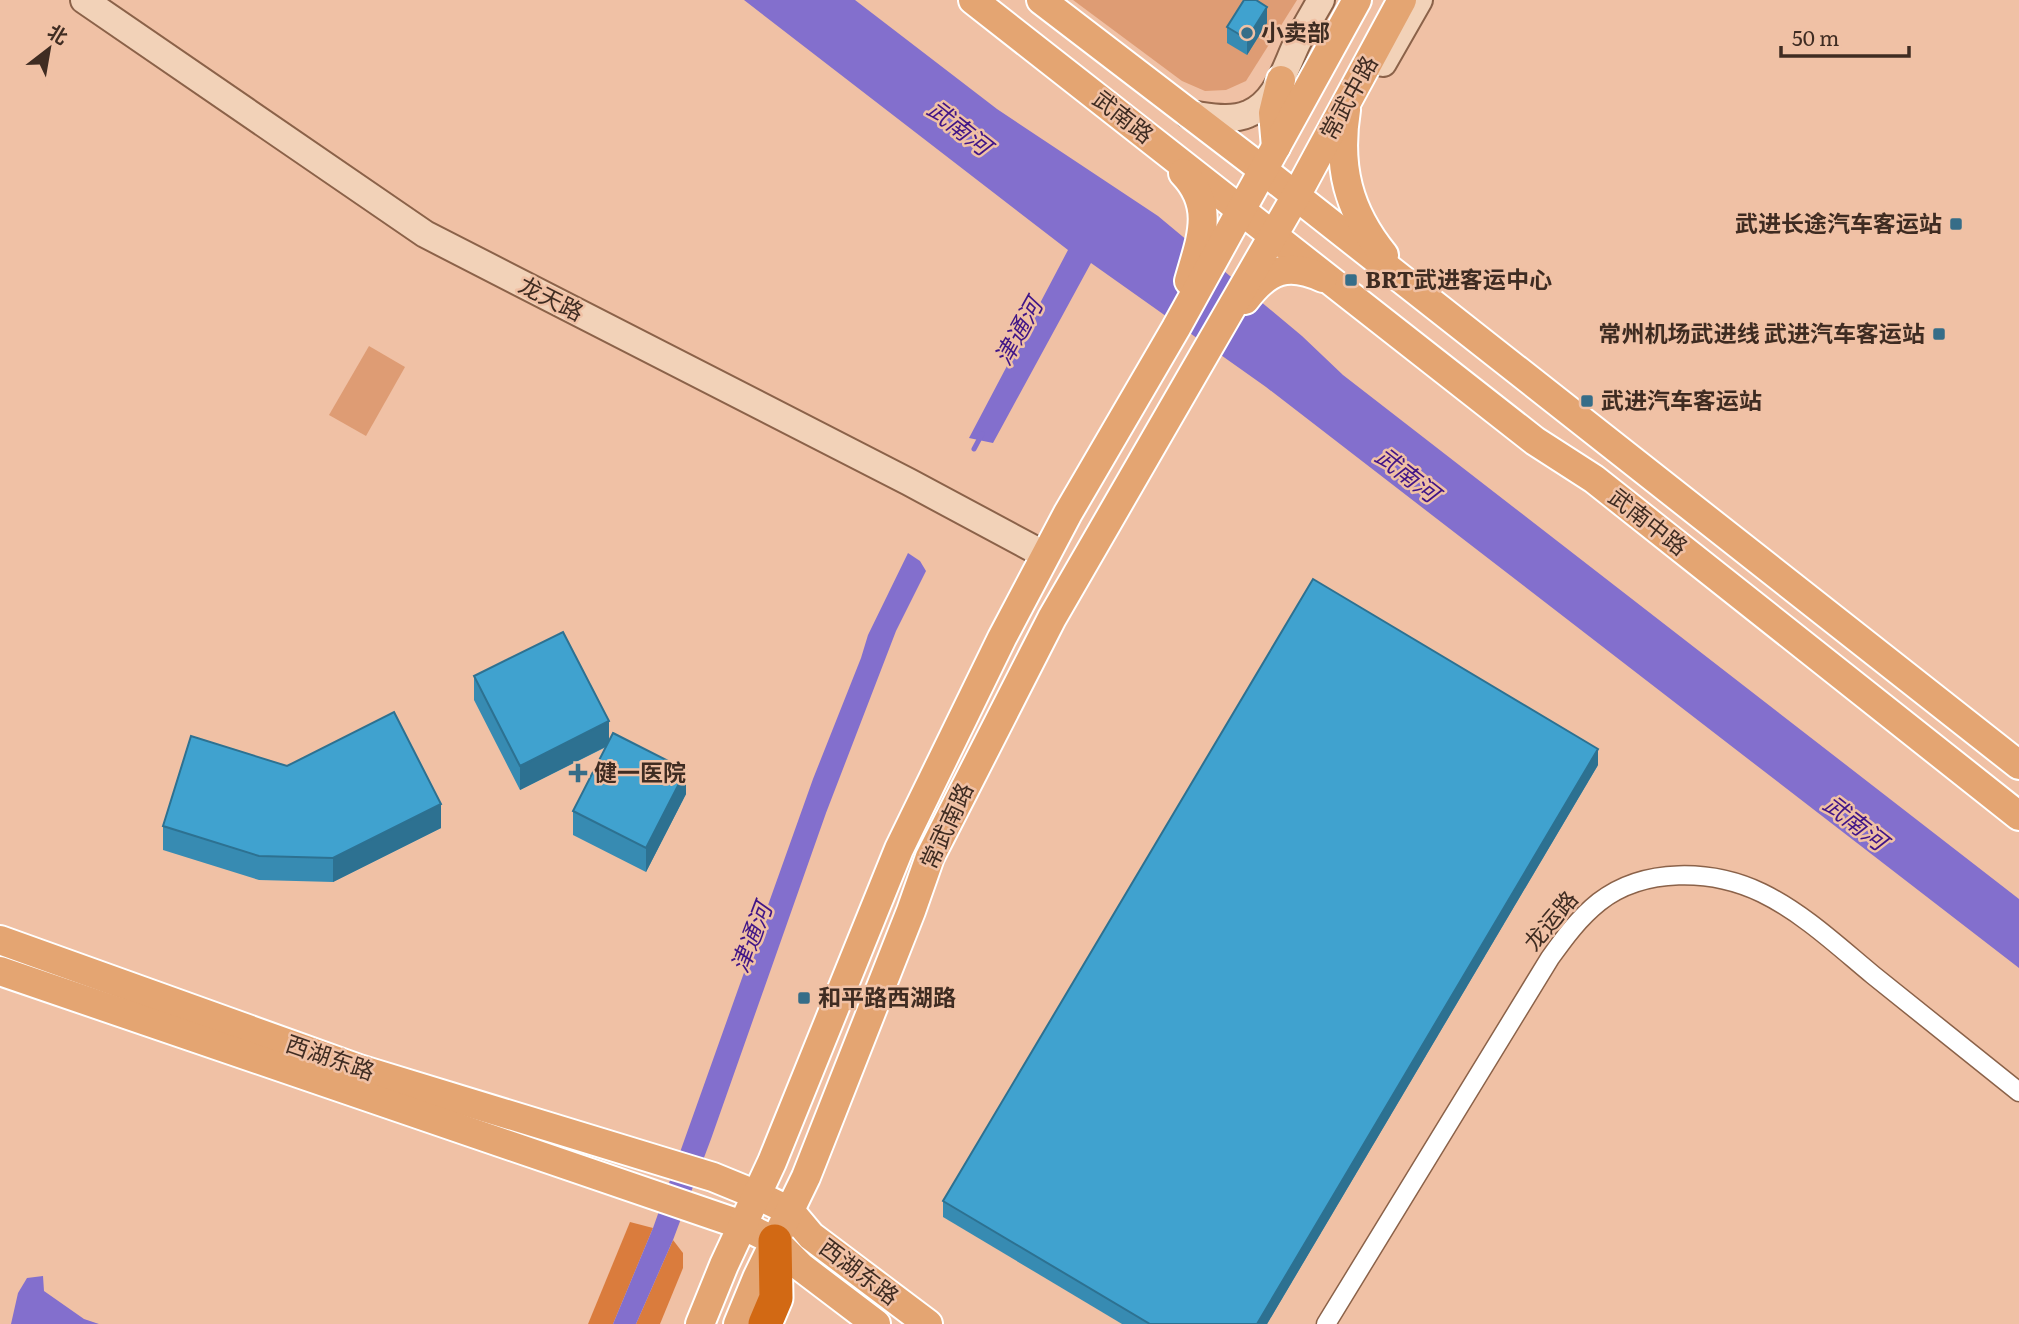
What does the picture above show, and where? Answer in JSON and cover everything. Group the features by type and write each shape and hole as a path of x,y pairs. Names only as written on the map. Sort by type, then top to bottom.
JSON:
{"highway":[{"path":"765,1324 776,1298 775,1241"}],"main road":[{"name":"武南路","path":"973,0 1273,234"},
{"name":"武南路","path":"1041,0 1188,114 1270,159 1296,196"},
{"name":"常武中路","path":"1242,210 1357,0"},
{"name":"常武中路","path":"1273,234 1402,0"},
{"path":"1270,159 1273,113 1281,80"},
{"path":"1348,97 1343,129 1344,163 1351,201 1366,233 1411,288"},
{"path":"1146,136 1196,186 1209,246"},
{"name":"武南中路","path":"1296,196 2019,765"},
{"path":"1209,246 1242,210"},
{"path":"1252,280 1273,234"},
{"name":"武南中路","path":"1273,234 1535,440 1594,480 2019,816"},
{"name":"常武南路","path":"743,1225 900,849 1045,555 1176,328 1209,246"},
{"path":"1252,280 1281,269 1306,270 1336,284"},
{"name":"常武南路","path":"738,1324 811,1164 930,857 1052,618 1205,352 1252,280"},
{"name":"西湖东路","path":"0,940 359,1069 713,1177 757,1195 790,1212 811,1236 928,1324"},
{"name":"西湖东路","path":"0,971 743,1225 775,1241 801,1267 876,1324"},
{"path":"700,1324 743,1225"}],"street":[{"name":"龙天路","path":"83,0 425,234 909,482 1045,555"},
{"path":"1188,114 1224,118 1248,114 1268,99 1281,80 1296,44 1321,0"},
{"path":"1296,196 1343,129 1419,0"},
{"name":"龙运路","path":"1326,1324 1550,958 1574,925 1592,908 1601,900 1630,885 1669,875 1720,878 1762,893 1804,919 2019,1092"}],"shaded area":[{"path":"1073,0 1297,0 1246,81 1226,90 1205,91 1182,81"},
{"path":"369,346 405,367 366,436 329,415"},
{"path":"630,1222 653,1228 613,1324 588,1324"},
{"path":"673,1240 683,1253 683,1268 660,1324 636,1324"}],"water":[{"name":"武南河","path":"744,0 855,0 997,109 1158,216 1302,336 1343,375 2019,899 2019,968 1266,387 1091,263 993,443 969,438 1068,250"},
{"path":"908,553 920,561 926,571 896,631 826,813 673,1240 636,1324 613,1324 653,1228 813,779 868,635"},
{"path":"43,1276 44,1291 84,1319 99,1324 11,1324 18,1293 27,1278"}],"building":[{"path":"1244,0 1256,0 1267,7 1247,39 1227,27"},
{"path":"1313,579 1598,749 1257,1324 1150,1324 943,1201"},
{"path":"563,632 609,721 520,766 474,676"},
{"path":"394,712 441,804 333,858 259,856 163,826 191,736 287,766"},
{"path":"613,733 686,770 646,848 573,811"}],"waterway":[{"name":"津通河","path":"974,449 982,434"}],"place":[{"name":"小卖部","path":"1247,33"},
{"name":"武进长途汽车客运站","path":"1956,224"},
{"name":"BRT武进客运中心","path":"1351,280"},
{"name":"常州机场武进线 武进汽车客运站","path":"1939,334"},
{"name":"武进汽车客运站","path":"1587,401"},
{"name":"健一医院","path":"578,773"},
{"name":"和平路西湖路","path":"804,998"}]}
